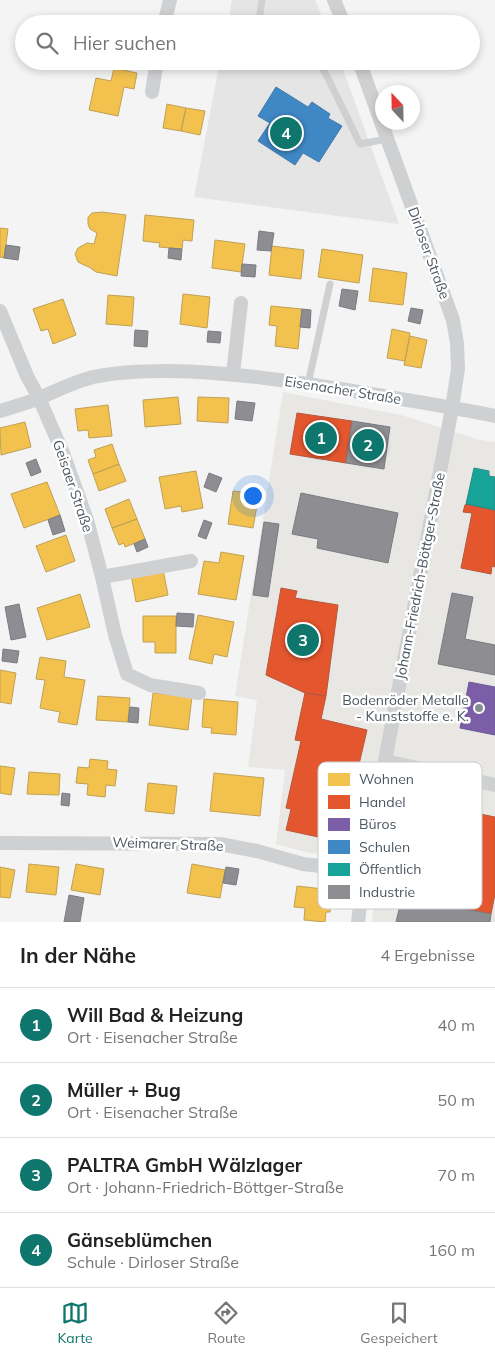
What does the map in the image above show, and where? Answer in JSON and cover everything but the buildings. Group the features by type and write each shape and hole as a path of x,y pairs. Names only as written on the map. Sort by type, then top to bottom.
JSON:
{"street":[{"path":"166,15 170,0"},
{"path":"334,0 340,15"},
{"path":"152,92 156,70"},
{"name":"Dirloser Straße","path":"362,70 453,320 457,343 458,369 452,408"},
{"path":"233,374 241,304"},
{"path":"0,311 27,376 40,398"},
{"name":"Eisenacher Straße","path":"0,411 40,398 66,385 93,377 151,372 190,372 263,377 452,408"},
{"name":"Geisaer Straße","path":"40,398 87,520 115,635 127,674 150,685 199,693"},
{"path":"452,408 495,416"},
{"name":"Johann-Friedrich-Böttger-Straße","path":"385,761 452,408"},
{"path":"102,577 191,561"},
{"path":"385,761 390,762"},
{"path":"482,782 495,785"},
{"name":"Weimarer Straße","path":"0,843 220,844 257,850 304,864 318,866"},
{"name":"Johann-Friedrich-Böttger-Straße","path":"358,922 360,909"}],"lane":[{"path":"260,15 262,0"},
{"path":"323,70 360,144 387,138"},
{"path":"308,384 330,284"}],"shaded area":[{"path":"232,0 315,0 321,15 230,15"},
{"path":"218,70 343,70 399,224 194,197"},
{"path":"283,392 401,415 480,440 495,442 495,922 372,922 373,909 482,909 482,762 318,762 318,854 309,853 276,844 285,770 248,767 257,700 235,696"}],"place":[{"name":"Gänseblümchen","path":"286,133"},
{"name":"Will Bad & Heizung","path":"321,438"},
{"name":"Müller + Bug","path":"368,445"},
{"name":"PALTRA GmbH Wälzlager","path":"303,640"},
{"name":"Bodenröder Metalle - Kunststoffe e. K.","path":"479,708"}]}
